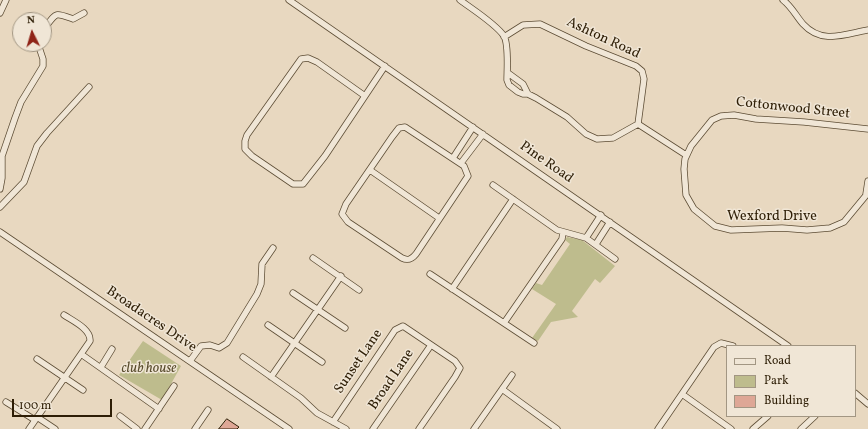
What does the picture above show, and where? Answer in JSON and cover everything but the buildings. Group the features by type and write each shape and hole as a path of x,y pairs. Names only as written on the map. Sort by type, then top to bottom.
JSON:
{"street":[{"path":"0,13 6,0"},
{"name":"Pine Road","path":"289,0 787,345"},
{"path":"460,0 504,37 508,73 507,80 509,85 521,94 528,94 550,106 586,134 597,139 613,138 638,124 686,156"},
{"path":"783,0 791,6 803,24 814,34 823,37 835,37 868,30"},
{"path":"52,20 56,15 62,14 73,19 84,13"},
{"name":"Ashton Road","path":"504,37 523,25 540,24 586,46 636,66 642,71 644,79 638,124"},
{"path":"0,189 2,178 2,156 20,104 40,73 43,64 40,52"},
{"path":"365,96 311,59 301,59 247,135 245,149 252,156 293,184 303,184 325,156 365,96 385,66"},
{"path":"508,73 523,84 528,94"},
{"path":"0,207 24,182 36,149 47,133 89,87"},
{"name":"Cottonwood Street","path":"686,156 691,146 712,120 728,114 756,119 868,128"},
{"path":"402,128 413,131 453,158 467,169 467,179 439,218 416,254 411,259 407,260 402,258 348,222 342,216 344,208 397,130 402,128"},
{"path":"453,158 473,128"},
{"path":"461,163 483,134"},
{"name":"Wexford Drive","path":"686,156 684,169 687,198 694,209 702,217 716,226 726,230 830,228 844,222 867,193 868,181"},
{"path":"370,170 439,218"},
{"path":"493,185 557,230 586,238 615,258"},
{"path":"452,289 514,199"},
{"path":"586,238 601,215"},
{"path":"596,244 610,222"},
{"name":"Broadacres Drive","path":"0,232 289,429"},
{"path":"504,323 562,239 563,232"},
{"path":"190,361 201,346 206,344 219,348 227,343 257,294 261,284 262,264 273,248"},
{"path":"313,258 341,276 359,290"},
{"path":"430,274 534,343"},
{"path":"271,377 341,276"},
{"path":"293,293 344,328"},
{"path":"29,429 89,343 90,335 87,331 64,315"},
{"path":"268,325 322,362"},
{"name":"Sunset Lane","path":"332,422 398,328 403,326 457,363 459,370 419,429"},
{"path":"658,429 714,347 721,342 730,345"},
{"name":"Broad Lane","path":"373,429 431,345"},
{"path":"101,367 112,349"},
{"path":"80,354 159,408"},
{"path":"243,357 301,398 313,410 346,429"},
{"path":"37,359 83,390"},
{"path":"474,429 512,375"},
{"path":"145,429 174,386"},
{"path":"502,389 557,429"},
{"path":"682,394 731,429"},
{"path":"856,394 868,404"},
{"path":"6,402 55,429"},
{"path":"195,429 208,410"},
{"path":"120,416 137,429"},
{"path":"753,429 767,417"},
{"path":"801,429 814,417"}],"green space":[{"path":"567,237 582,240 615,266 600,283 595,279 572,311 578,317 551,322 538,341 532,338 556,304 532,289 536,283 542,285 570,244 565,240"},
{"name":"club house","path":"143,341 181,366 162,400 119,375"}]}
